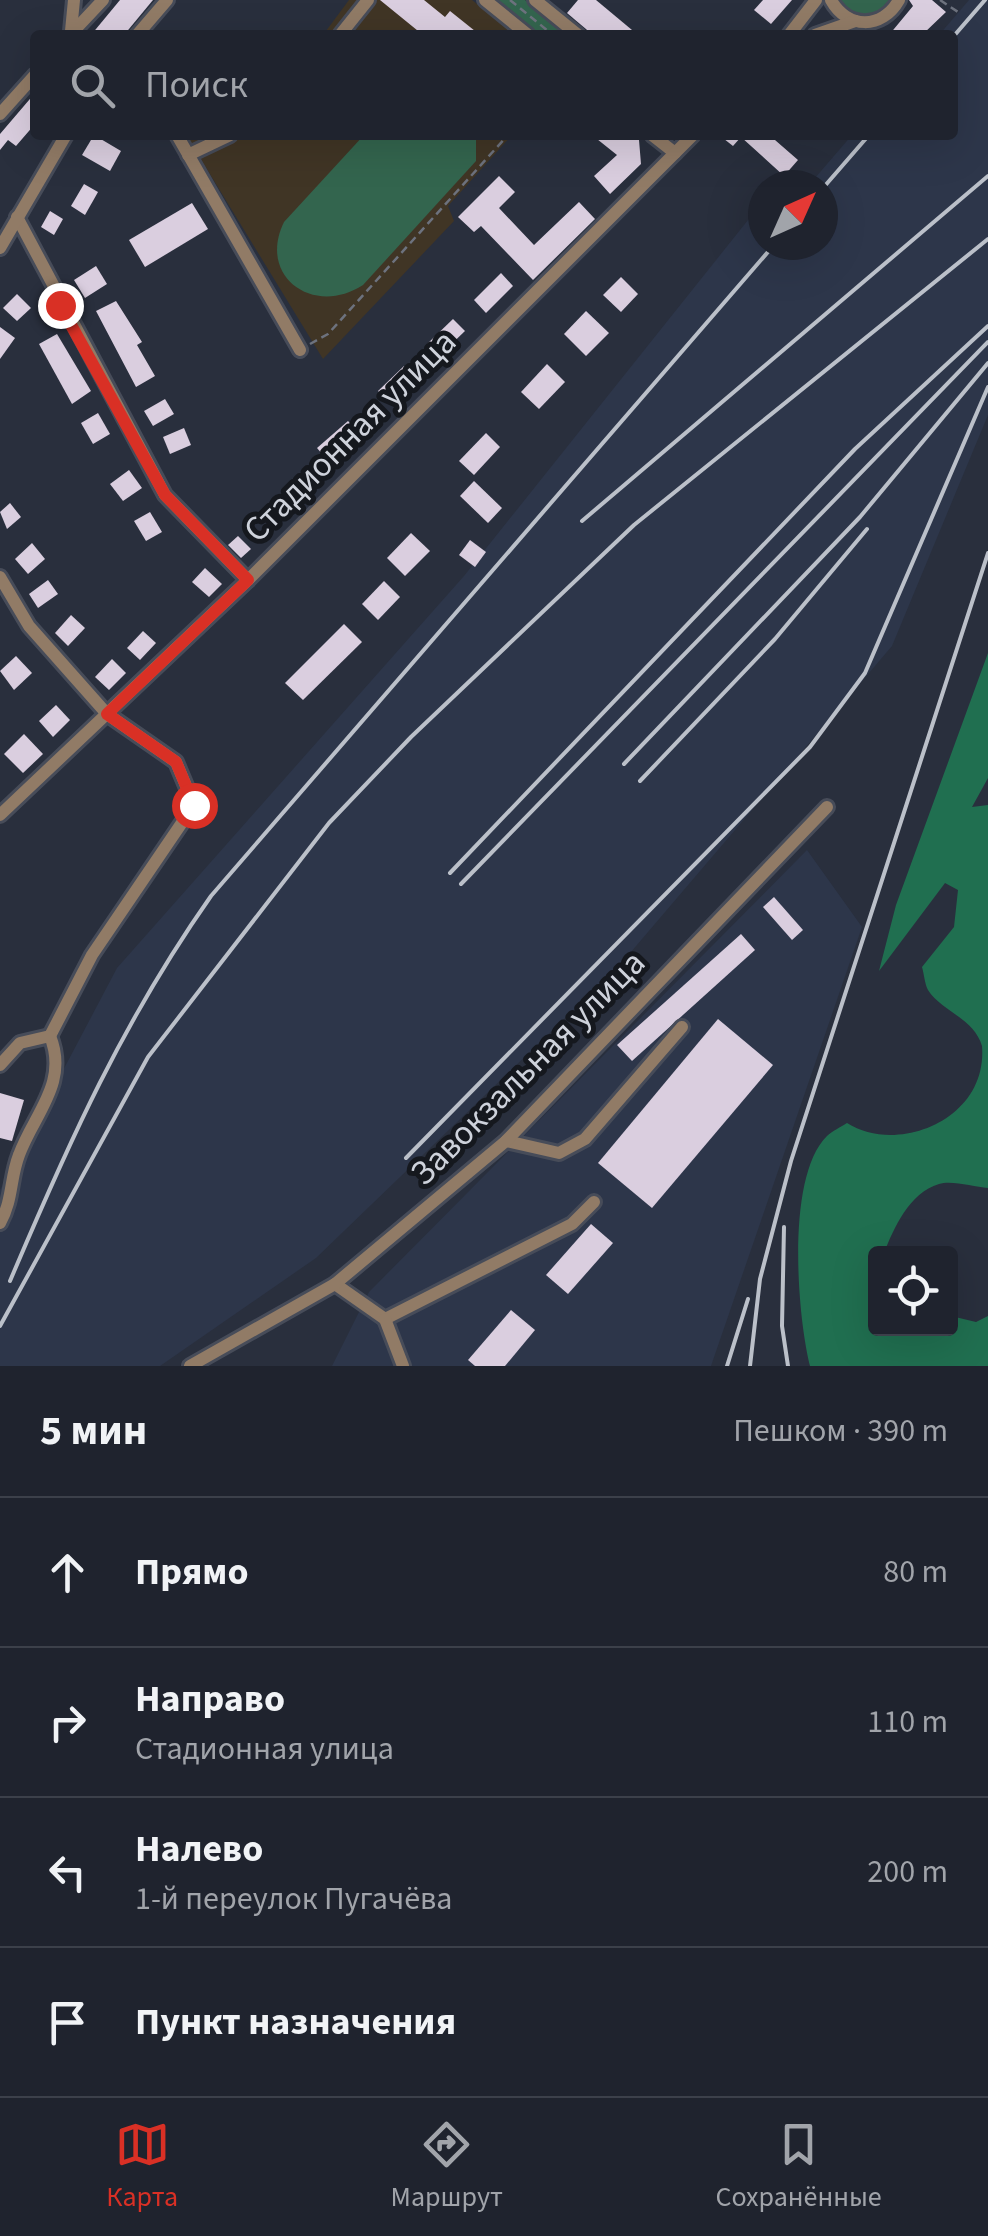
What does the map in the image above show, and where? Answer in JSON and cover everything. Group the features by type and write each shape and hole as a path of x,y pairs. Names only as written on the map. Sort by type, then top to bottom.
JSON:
{"street":[{"path":"71,30 77,8 74,0"},
{"path":"75,30 103,0"},
{"path":"141,30 167,0"},
{"path":"344,30 368,0"},
{"path":"485,0 522,30"},
{"path":"536,0 572,30"},
{"path":"793,30 816,0"},
{"path":"831,0 841,14 854,21"},
{"path":"828,30 854,21 880,20 898,0"},
{"path":"0,114 30,81"},
{"path":"0,248 63,140"},
{"path":"180,140 300,350"},
{"path":"188,156 220,140"},
{"path":"658,140 675,154"},
{"name":"Стадионная улица","path":"0,815 248,580 688,140"},
{"path":"16,217 165,495 248,580"},
{"path":"0,577 29,626 107,714 176,762 194,805 92,956 50,1036 20,1043 0,1065"},
{"name":"Завокзальная улица","path":"190,1366 335,1284 506,1141 828,806"},
{"path":"506,1141 559,1153 572,1148 682,1027"},
{"path":"0,1223 11,1204 18,1156 54,1088 56,1050 50,1036"},
{"path":"385,1319 572,1224 594,1202"},
{"path":"335,1284 385,1319 403,1366"}],"path":[{"path":"510,0 547,30"},
{"path":"940,0 958,12"},
{"path":"300,350 328,334 503,140"}],"shaded area":[{"path":"349,0 472,0 510,30 327,30"},
{"path":"969,0 988,0 988,415 892,646 619,966 316,1258 160,1366 0,1366 0,1190 117,968 464,576 748,220 748,260 838,260 838,170 822,170 848,140 958,140 958,30 943,30"},
{"path":"189,140 507,140 448,206 454,221 323,359"},
{"path":"807,850 862,927 711,1366 332,1366 369,1292"}],"green space":[{"path":"490,0 525,0 563,30 528,30"},
{"path":"835,0 891,0 883,11 856,18"},
{"path":"359,140 476,140 476,161 363,285 344,294 309,294 284,275 278,260 278,242 284,222"},
{"path":"988,653 988,778 972,807 988,805 988,1188 944,1183 928,1189 911,1203 887,1246 868,1246 868,1336 958,1336 958,1318 976,1322 988,1316 988,1366 810,1366 805,1343 798,1246 805,1182 814,1155 827,1136 847,1123 867,1132 890,1135 936,1124 970,1094 980,1072 982,1046 978,1036 934,997 927,988 922,967 954,927 958,890 945,883 879,971 896,905"}],"building":[{"path":"120,0 153,0 128,30 95,30"},
{"path":"380,0 424,0 445,17 450,11 474,30 417,30"},
{"path":"578,0 596,0 632,30 587,30 567,13"},
{"path":"763,0 792,0 771,24 754,10"},
{"path":"909,0 932,0 946,12 927,30 893,30 913,6"},
{"path":"30,99 30,130 16,146 8,140 0,150 0,134"},
{"path":"91,140 102,140 121,151 110,171 82,155"},
{"path":"598,140 639,140 641,164 610,194 594,176 617,155"},
{"path":"744,140 775,140 798,160 789,170 777,170"},
{"path":"499,176 515,192 499,208 534,245 579,202 595,219 533,280 481,226 474,232 458,217"},
{"path":"84,184 98,192 85,215 71,206"},
{"path":"192,203 208,229 145,267 129,240"},
{"path":"50,211 63,219 54,235 41,227"},
{"path":"96,266 107,284 85,298 74,280"},
{"path":"501,273 513,286 486,313 474,300"},
{"path":"621,277 638,294 621,312 603,295"},
{"path":"17,294 31,308 17,321 3,308"},
{"path":"116,301 142,342 137,345 155,376 136,387 96,311"},
{"path":"586,311 609,333 586,356 564,334"},
{"path":"453,319 465,331 439,356 427,344"},
{"path":"0,327 15,338 0,359"},
{"path":"57,334 91,391 72,404 39,344"},
{"path":"547,364 565,382 539,409 521,392"},
{"path":"404,366 417,379 391,404 378,391"},
{"path":"165,399 174,414 153,426 144,411"},
{"path":"98,413 110,434 93,444 81,423"},
{"path":"348,421 360,434 329,462 317,448"},
{"path":"184,428 191,445 170,454 163,437"},
{"path":"486,433 500,447 474,475 459,461"},
{"path":"129,470 142,488 123,501 110,484"},
{"path":"307,471 319,484 309,494 296,481"},
{"path":"474,481 502,508 488,523 460,496"},
{"path":"275,498 289,513 278,524 263,509"},
{"path":"10,503 21,517 7,529 0,512"},
{"path":"150,512 162,532 146,541 134,521"},
{"path":"411,533 430,551 405,576 387,558"},
{"path":"238,536 251,549 241,558 228,545"},
{"path":"470,540 486,552 475,567 459,555"},
{"path":"32,543 45,559 28,574 15,559"},
{"path":"205,568 222,584 209,597 192,582"},
{"path":"48,580 58,594 38,608 29,594"},
{"path":"384,581 400,597 378,620 362,604"},
{"path":"71,615 85,628 68,646 55,633"},
{"path":"344,624 362,642 303,700 285,683"},
{"path":"143,631 156,643 140,660 127,648"},
{"path":"16,656 32,673 14,690 0,671"},
{"path":"112,659 126,673 109,690 95,677"},
{"path":"56,705 70,720 53,737 39,721"},
{"path":"24,734 43,754 23,773 4,754"},
{"path":"774,897 803,930 792,940 763,907"},
{"path":"741,934 755,950 632,1061 617,1045"},
{"path":"718,1019 773,1065 652,1208 598,1163"},
{"path":"0,1093 24,1100 12,1141 0,1138"},
{"path":"591,1224 613,1243 568,1294 546,1275"},
{"path":"511,1310 535,1330 505,1366 475,1366 468,1360"}],"railway":[{"path":"958,31 985,0"},
{"path":"838,171 865,140"},
{"path":"582,521 988,176"},
{"path":"0,1326 148,1057 329,823 411,737 634,525 988,239"},
{"path":"10,1281 124,1036 211,896 761,260"},
{"path":"450,873 855,449 988,326"},
{"path":"461,884 988,342"},
{"path":"624,764 860,517 988,363"},
{"path":"406,1158 810,747 865,673 988,387"},
{"path":"640,781 775,639 867,529"},
{"path":"750,1366 760,1279 791,1161 988,553"},
{"path":"784,1227 782,1326 788,1366"},
{"path":"727,1366 748,1299"}],"route":[{"path":"60,305 165,495 248,580 107,714 176,762 194,805"}]}
